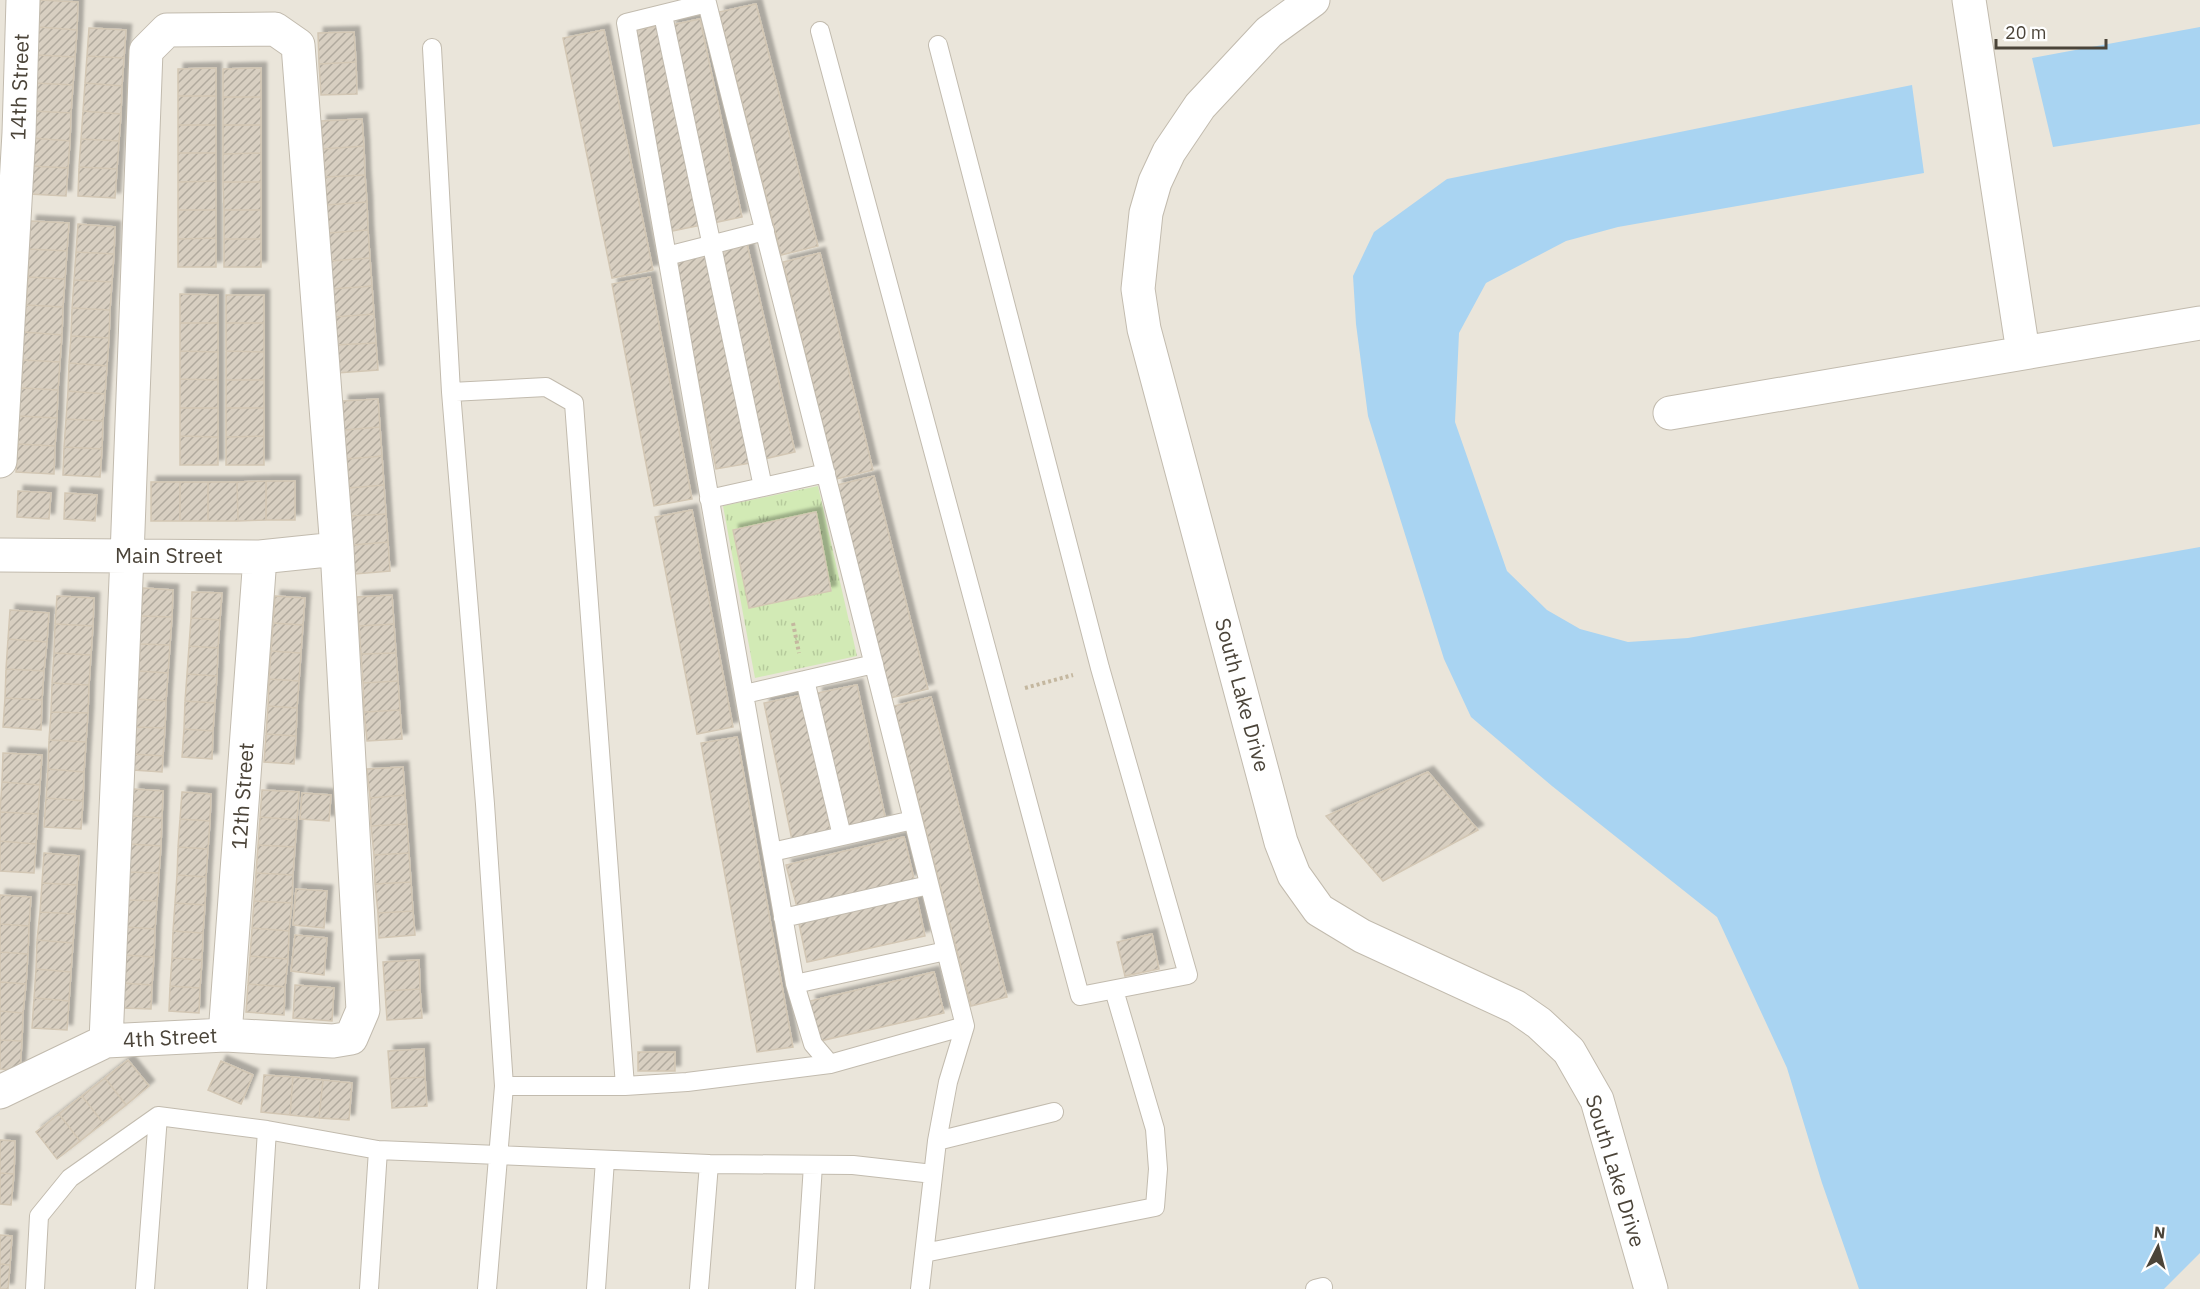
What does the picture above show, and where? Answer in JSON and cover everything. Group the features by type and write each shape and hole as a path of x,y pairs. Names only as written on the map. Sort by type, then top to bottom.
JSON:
{"street":[{"name":"14th Street","path":"0,461 9,133 23,0"},
{"name":"South Lake Drive","path":"1313,0 1269,32 1200,106 1169,152 1155,182 1146,213 1138,289 1144,329 1281,842 1294,875 1319,910 1362,936 1516,1007 1539,1023 1569,1051 1597,1100 1651,1289"},
{"path":"1969,0 2023,352"},
{"path":"106,1041 146,51 166,30 275,29 298,45 337,549"},
{"path":"1670,413 2200,323"},
{"name":"Main Street","path":"0,555 260,556 337,549"},
{"name":"4th Street","path":"0,1092 106,1041 225,1035 333,1041 351,1038 363,1010 337,549"},
{"name":"12th Street","path":"225,1035 260,556"}],"lane":[{"path":"830,1064 813,1044 795,984 626,23 707,3 965,1026 948,1082 937,1141 920,1289"},
{"path":"663,15 764,487"},
{"path":"820,31 1080,996 1188,975 1100,668 938,45"},
{"path":"432,48 451,392 484,793 504,1086 487,1289"},
{"path":"667,256 765,231"},
{"path":"451,392 546,387 574,402 625,1086"},
{"path":"709,499 826,473"},
{"path":"745,694 874,664"},
{"path":"805,680 842,836"},
{"path":"772,852 913,820"},
{"path":"783,918 929,885"},
{"path":"795,984 946,951"},
{"path":"924,1253 1155,1207 1158,1169 1155,1128 1114,990"},
{"path":"504,1086 625,1086 687,1082 830,1064 965,1026"},
{"path":"937,1141 1054,1112"},
{"path":"35,1289 39,1216 70,1178 158,1116 267,1130 378,1150 709,1164 853,1165 933,1174"},
{"path":"145,1289 158,1116"},
{"path":"257,1289 267,1130"},
{"path":"369,1289 378,1150"},
{"path":"596,1289 605,1160"},
{"path":"699,1289 709,1164"},
{"path":"805,1289 813,1165"}],"path":[{"path":"998,695 1100,668"}],"shaded area":[{"path":"0,0 2200,0 2200,1289 0,1289"}],"green space":[{"path":"818,486 857,656 755,678 723,506"}],"water":[{"path":"2200,27 2200,124 2053,147 2032,58"},
{"path":"1912,85 1924,173 1618,227 1566,241 1486,283 1459,333 1455,422 1507,571 1547,610 1580,629 1628,642 1688,638 2200,547 2200,1253 2164,1289 1859,1289 1822,1183 1787,1068 1717,917 1552,786 1471,717 1444,659 1368,416 1356,324 1353,276 1374,232 1447,179"}],"building":[{"path":"40,0 78,2 77,30 39,27"},
{"path":"756,4 818,246 781,255 719,12"},
{"path":"700,19 742,217 713,223 671,25"},
{"path":"662,25 702,225 672,231 631,31"},
{"path":"39,27 77,30 75,57 37,55"},
{"path":"89,28 126,30 124,58 87,56"},
{"path":"604,30 653,270 612,278 563,38"},
{"path":"354,32 356,62 319,64 318,33"},
{"path":"37,55 75,57 73,85 35,83"},
{"path":"87,56 124,58 122,86 85,83"},
{"path":"356,62 357,94 321,95 319,64"},
{"path":"216,68 216,96 178,96 178,69"},
{"path":"261,68 261,97 223,97 223,69"},
{"path":"35,83 73,85 71,113 33,111"},
{"path":"85,83 122,86 121,114 83,111"},
{"path":"178,96 216,96 216,125 178,125"},
{"path":"223,97 261,97 261,125 223,125"},
{"path":"33,111 71,113 70,141 32,138"},
{"path":"83,111 121,114 119,141 81,139"},
{"path":"362,119 364,146 323,149 321,121"},
{"path":"178,125 216,125 216,153 178,153"},
{"path":"223,125 261,125 261,153 223,154"},
{"path":"32,138 70,141 68,168 31,166"},
{"path":"81,139 119,141 117,169 79,167"},
{"path":"364,146 365,175 325,177 323,149"},
{"path":"178,153 216,153 216,181 178,182"},
{"path":"261,153 261,182 223,182 223,154"},
{"path":"31,166 68,168 66,196 29,194"},
{"path":"79,167 117,169 115,198 78,196"},
{"path":"365,175 367,202 327,205 325,177"},
{"path":"216,181 216,210 178,210 178,182"},
{"path":"223,182 261,182 261,210 224,210"},
{"path":"367,202 368,230 328,233 327,205"},
{"path":"178,210 216,210 216,238 178,239"},
{"path":"224,210 261,210 261,239 224,239"},
{"path":"31,221 69,223 67,251 29,249"},
{"path":"78,224 115,227 114,254 76,252"},
{"path":"368,230 370,258 330,261 328,233"},
{"path":"216,238 216,267 178,267 178,239"},
{"path":"224,239 261,239 261,267 224,267"},
{"path":"747,244 795,452 764,459 716,251"},
{"path":"29,249 67,251 65,279 28,277"},
{"path":"76,252 114,254 112,282 74,280"},
{"path":"820,253 873,470 836,479 783,262"},
{"path":"709,254 751,463 716,469 675,261"},
{"path":"370,258 372,286 332,289 330,261"},
{"path":"28,277 65,279 63,307 26,305"},
{"path":"650,277 692,499 654,506 612,284"},
{"path":"74,280 112,282 110,310 72,308"},
{"path":"372,286 374,314 334,317 332,289"},
{"path":"180,294 218,295 218,323 180,323"},
{"path":"226,295 264,295 264,323 226,323"},
{"path":"26,305 63,307 62,335 24,332"},
{"path":"72,308 110,310 109,338 71,336"},
{"path":"374,314 376,343 335,345 334,317"},
{"path":"180,323 218,323 218,352 180,351"},
{"path":"226,323 264,323 264,352 226,351"},
{"path":"24,332 62,335 60,362 23,360"},
{"path":"71,336 109,338 107,366 69,363"},
{"path":"376,343 378,370 337,373 335,345"},
{"path":"180,351 218,352 218,380 180,379"},
{"path":"226,351 264,352 264,380 226,380"},
{"path":"23,360 60,362 58,390 21,388"},
{"path":"69,363 107,366 105,394 68,391"},
{"path":"180,379 218,380 218,408 180,408"},
{"path":"226,380 264,380 264,408 226,408"},
{"path":"21,388 58,390 57,418 19,416"},
{"path":"68,391 105,394 103,421 66,419"},
{"path":"378,399 380,427 344,430 343,401"},
{"path":"180,408 218,408 218,437 180,436"},
{"path":"226,408 264,408 264,436 226,437"},
{"path":"19,416 57,418 55,446 18,444"},
{"path":"66,419 103,421 102,449 64,447"},
{"path":"380,427 382,456 347,459 344,430"},
{"path":"180,436 218,437 218,465 180,465"},
{"path":"264,436 264,465 226,465 226,437"},
{"path":"18,444 55,446 54,474 16,472"},
{"path":"64,447 102,449 100,477 63,475"},
{"path":"382,456 384,485 349,488 347,459"},
{"path":"874,476 928,689 890,698 837,485"},
{"path":"266,481 266,520 238,521 237,482"},
{"path":"266,481 295,481 295,520 266,520"},
{"path":"151,482 180,482 180,521 151,521"},
{"path":"180,482 208,482 208,521 180,521"},
{"path":"208,482 237,482 238,521 208,521"},
{"path":"384,485 386,514 351,516 349,488"},
{"path":"18,491 51,493 49,519 17,517"},
{"path":"65,493 97,495 95,521 64,519"},
{"path":"692,510 733,727 697,734 655,517"},
{"path":"816,512 831,591 749,608 733,530"},
{"path":"386,514 388,542 353,545 351,516"},
{"path":"388,542 390,571 355,574 353,545"},
{"path":"143,588 173,590 172,617 141,616"},
{"path":"192,592 222,593 220,620 191,618"},
{"path":"392,595 394,624 359,626 357,597"},
{"path":"57,596 94,598 93,626 55,624"},
{"path":"275,596 305,598 303,625 273,623"},
{"path":"10,610 49,613 47,642 8,639"},
{"path":"141,616 172,617 170,645 140,644"},
{"path":"191,618 220,620 218,648 189,646"},
{"path":"273,623 303,625 301,653 271,651"},
{"path":"55,624 93,626 91,655 54,653"},
{"path":"394,624 396,653 361,654 359,626"},
{"path":"8,639 47,642 44,671 6,669"},
{"path":"140,644 170,645 168,673 139,671"},
{"path":"189,646 218,648 217,676 187,674"},
{"path":"271,651 301,653 299,681 269,679"},
{"path":"54,653 91,655 89,685 52,683"},
{"path":"396,653 398,681 363,683 361,654"},
{"path":"6,669 44,671 42,700 5,698"},
{"path":"139,671 168,673 166,701 137,699"},
{"path":"187,674 217,676 215,703 185,701"},
{"path":"269,679 299,681 297,708 268,706"},
{"path":"398,681 400,710 364,712 363,683"},
{"path":"52,683 89,685 88,713 51,712"},
{"path":"857,685 886,821 846,829 817,693"},
{"path":"803,695 831,832 792,840 764,703"},
{"path":"931,697 1007,997 971,1006 894,706"},
{"path":"5,698 42,700 41,730 3,727"},
{"path":"137,699 166,701 165,728 135,727"},
{"path":"185,701 215,703 213,731 184,729"},
{"path":"268,706 297,708 296,736 266,734"},
{"path":"400,710 402,739 367,741 364,712"},
{"path":"51,712 88,713 86,742 49,740"},
{"path":"135,727 165,728 163,756 133,754"},
{"path":"184,729 213,731 212,759 182,757"},
{"path":"266,734 296,736 294,764 264,762"},
{"path":"737,737 793,1047 757,1052 701,743"},
{"path":"49,740 86,742 84,772 48,769"},
{"path":"3,753 42,755 40,785 2,782"},
{"path":"133,754 163,756 162,772 133,770"},
{"path":"403,767 405,795 370,798 367,769"},
{"path":"48,769 84,772 83,801 46,798"},
{"path":"1428,772 1478,830 1383,881 1326,816"},
{"path":"2,782 40,785 38,814 0,812"},
{"path":"134,789 163,791 162,818 132,816"},
{"path":"262,790 299,792 297,820 260,817"},
{"path":"182,792 211,794 210,821 180,819"},
{"path":"302,793 331,795 329,821 300,819"},
{"path":"405,795 407,824 371,826 370,798"},
{"path":"46,798 83,801 81,829 44,827"},
{"path":"0,812 38,814 36,844 0,841"},
{"path":"132,816 162,818 161,846 130,844"},
{"path":"260,817 297,820 295,847 258,845"},
{"path":"180,819 210,821 208,849 178,847"},
{"path":"407,824 409,853 374,855 371,826"},
{"path":"904,837 914,879 797,907 786,865"},
{"path":"0,841 36,844 34,873 0,871"},
{"path":"130,844 161,846 159,873 129,872"},
{"path":"258,845 295,847 293,875 256,873"},
{"path":"178,847 208,849 206,877 177,875"},
{"path":"44,853 79,856 77,885 42,883"},
{"path":"409,853 411,882 375,884 374,855"},
{"path":"129,872 159,873 157,901 128,900"},
{"path":"256,873 293,875 292,903 254,901"},
{"path":"177,875 206,877 205,905 175,903"},
{"path":"411,882 413,911 378,913 375,884"},
{"path":"42,883 77,885 75,914 40,912"},
{"path":"296,889 327,891 324,928 293,925"},
{"path":"916,894 925,936 807,962 798,919"},
{"path":"0,895 31,897 29,926 0,924"},
{"path":"128,900 157,901 155,929 126,927"},
{"path":"254,901 292,903 289,931 252,928"},
{"path":"175,903 205,905 203,933 173,931"},
{"path":"413,911 415,935 379,938 378,913"},
{"path":"40,912 75,914 73,943 37,940"},
{"path":"0,924 29,926 28,954 0,952"},
{"path":"126,927 155,929 154,957 124,955"},
{"path":"252,928 289,931 288,959 250,956"},
{"path":"173,931 203,933 202,960 172,958"},
{"path":"1152,934 1159,969 1125,976 1117,942"},
{"path":"295,935 327,938 324,975 291,971"},
{"path":"37,940 73,943 71,972 36,969"},
{"path":"0,952 28,954 26,984 0,982"},
{"path":"124,955 154,957 152,985 122,983"},
{"path":"250,956 288,959 285,987 248,984"},
{"path":"172,958 202,960 200,988 170,986"},
{"path":"419,960 420,989 385,991 383,962"},
{"path":"36,969 71,972 69,1001 34,998"},
{"path":"934,972 944,1013 820,1041 810,1001"},
{"path":"0,982 26,984 23,1013 0,1011"},
{"path":"122,983 152,985 151,1009 121,1008"},
{"path":"248,984 285,987 284,1015 246,1012"},
{"path":"295,985 334,988 332,1021 293,1018"},
{"path":"170,986 200,988 199,1013 169,1011"},
{"path":"420,989 422,1018 387,1020 385,991"},
{"path":"34,998 69,1001 67,1030 32,1028"},
{"path":"0,1011 23,1013 22,1041 0,1040"},
{"path":"0,1040 22,1041 20,1070 0,1069"},
{"path":"424,1049 425,1077 390,1079 388,1051"},
{"path":"638,1052 675,1052 675,1071 638,1071"},
{"path":"128,1060 149,1086 126,1105 105,1078"},
{"path":"221,1061 253,1075 241,1104 208,1090"},
{"path":"264,1075 293,1077 290,1115 261,1112"},
{"path":"293,1077 323,1080 319,1118 290,1115"},
{"path":"425,1077 427,1106 392,1108 390,1079"},
{"path":"105,1078 126,1105 103,1123 82,1096"},
{"path":"323,1080 352,1083 349,1120 319,1118"},
{"path":"82,1096 103,1123 80,1141 59,1114"},
{"path":"59,1114 80,1141 57,1159 36,1132"},
{"path":"0,1140 15,1141 14,1174 0,1173"},
{"path":"0,1173 14,1174 11,1205 0,1204"},
{"path":"0,1235 12,1236 10,1265 0,1264"},
{"path":"0,1264 10,1265 8,1289 0,1289"}]}
